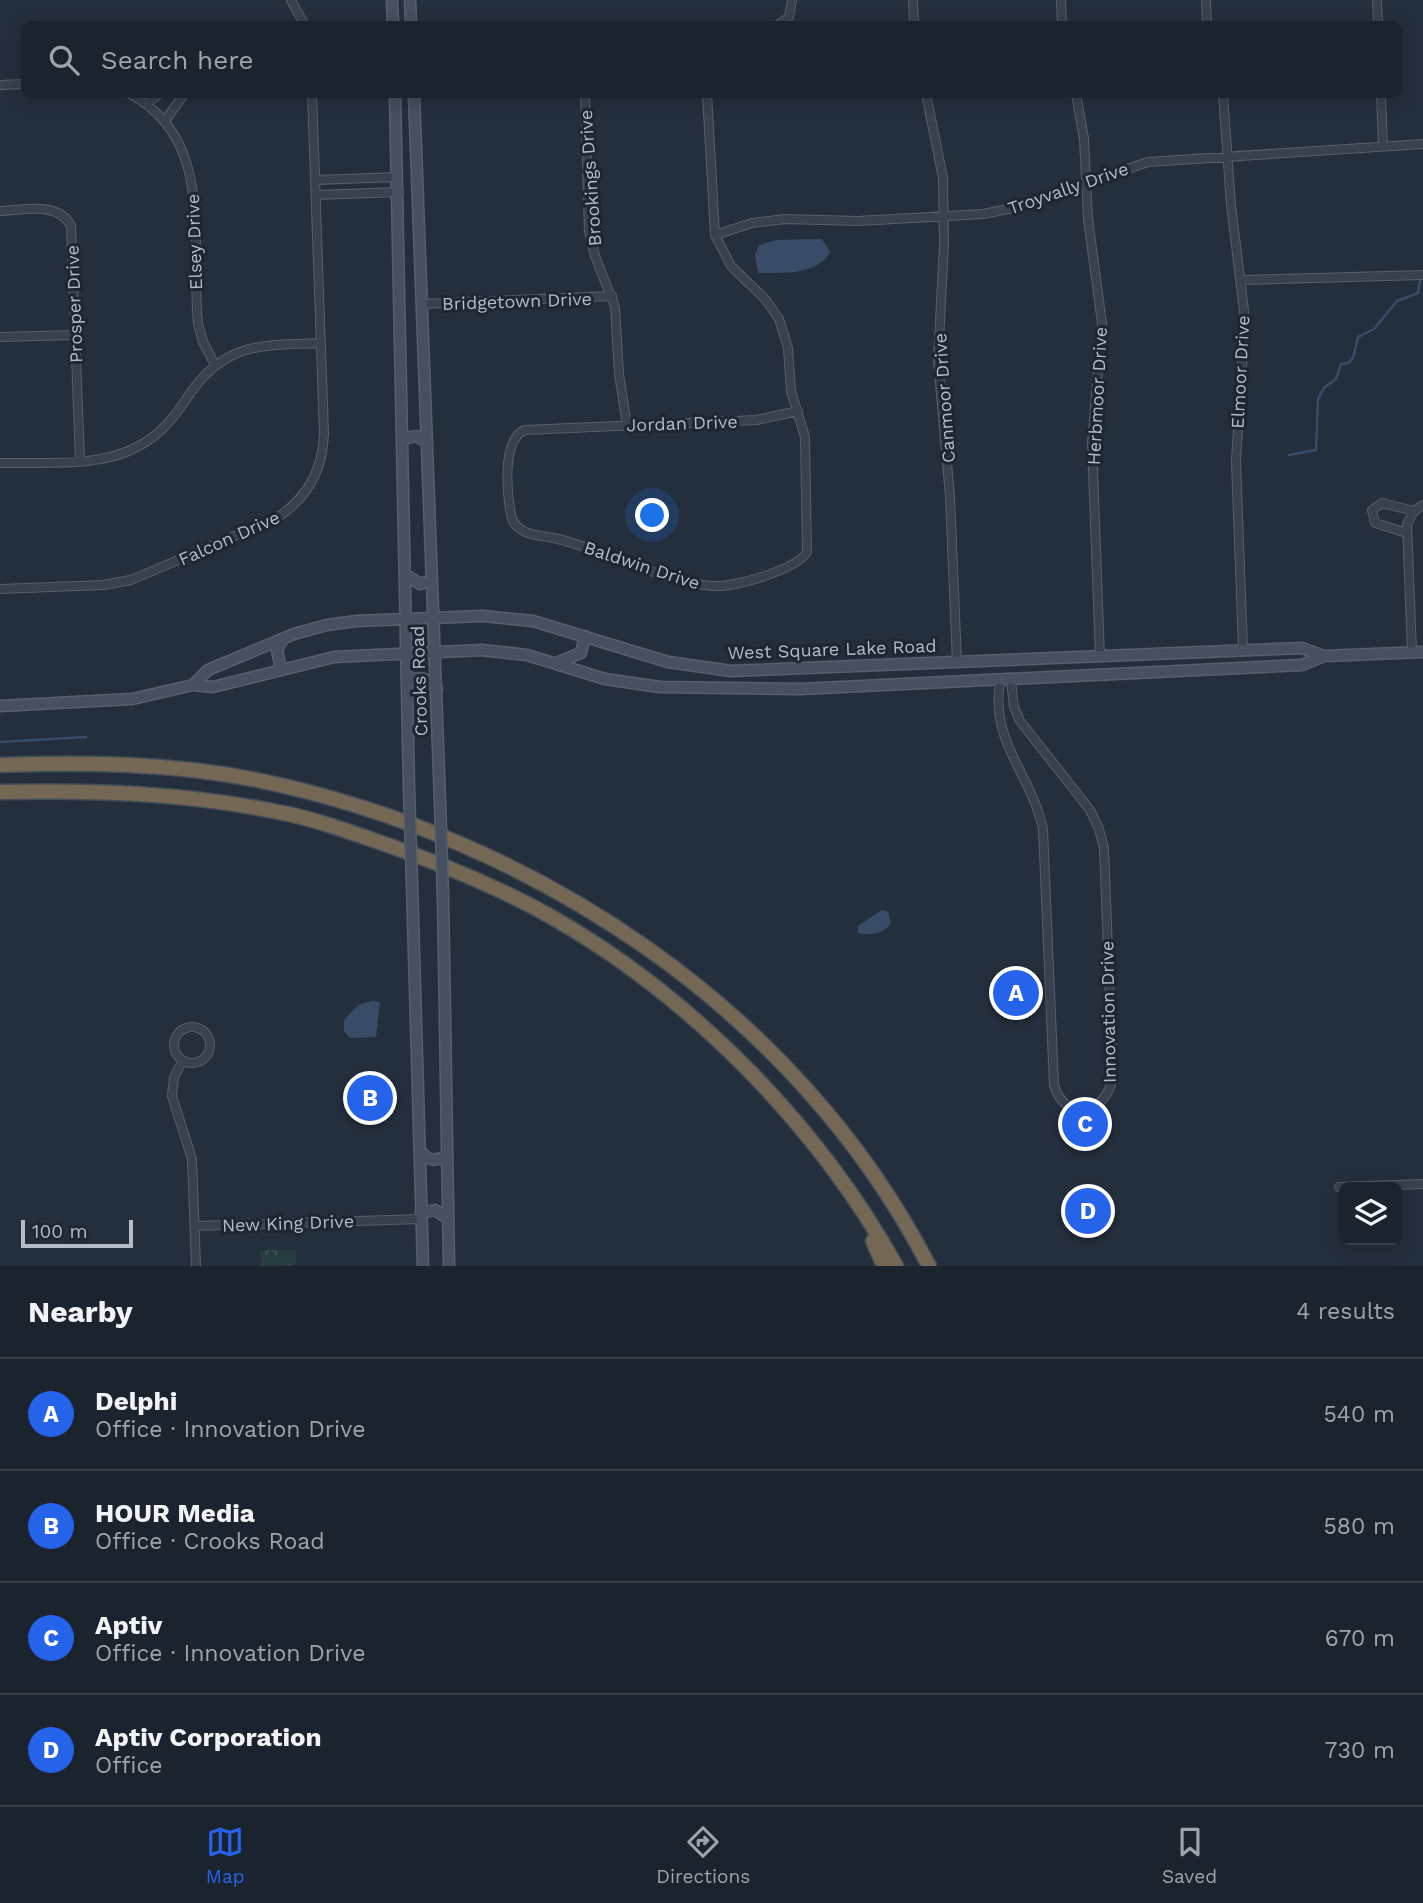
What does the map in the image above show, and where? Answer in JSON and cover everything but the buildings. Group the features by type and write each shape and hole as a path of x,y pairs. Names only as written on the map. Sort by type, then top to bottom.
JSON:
{"highway":[{"path":"0,765 95,763 198,771 254,779 380,813 427,829 524,872 632,937 729,1014 815,1101 851,1146 890,1202 929,1266"},
{"path":"0,792 147,793 238,804 331,825 428,859 548,915 615,958 725,1049 789,1114 852,1195 897,1266"},
{"path":"852,1195 884,1266"}],"main road":[{"path":"392,0 393,21"},
{"path":"410,0 411,21"},
{"name":"Crooks Road","path":"395,98 409,789 423,1266"},
{"name":"Crooks Road","path":"414,98 436,652 449,1266"},
{"path":"398,177 407,177 416,183"},
{"path":"401,302 407,309 422,306"},
{"path":"402,439 416,436 427,442"},
{"path":"406,575 419,584 432,580"},
{"name":"West Square Lake Road","path":"193,685 208,670 283,639 342,622 434,618 513,617 685,665 742,671 1302,648 1324,656"},
{"path":"556,663 581,653 585,636"},
{"path":"281,668 277,650 283,639"},
{"path":"1272,667 1279,659 1278,649"},
{"name":"West Square Lake Road","path":"0,706 132,699 193,685 213,687 334,657 407,653 504,651 616,681 675,688 850,687 1005,681 1302,665 1324,656 1418,652"},
{"path":"1005,681 1002,666 1010,660"},
{"path":"675,688 675,673 685,665"},
{"path":"850,687 857,679 855,666"},
{"path":"407,682 420,678 430,681 437,689"},
{"path":"420,1150 426,1157 434,1160 446,1155"},
{"path":"421,1216 435,1210 448,1219"}],"street":[{"path":"290,0 302,21"},
{"path":"784,21 791,14 792,0"},
{"path":"913,0 914,21"},
{"path":"1061,0 1062,21"},
{"path":"1206,0 1207,21"},
{"path":"1377,0 1378,21"},
{"path":"0,85 21,85"},
{"name":"Elsey Drive","path":"136,98 165,121 178,140 190,172 198,324 215,366"},
{"path":"146,104 154,98"},
{"path":"165,121 181,98"},
{"name":"Falcon Drive","path":"0,589 103,585 131,580 285,513 308,489 321,459 324,433 312,98"},
{"name":"Brookings Drive","path":"585,98 589,231 595,256 612,296 627,425"},
{"path":"707,98 715,235 731,266 766,300 779,319 786,338 790,383 798,411"},
{"name":"Canmoor Drive","path":"927,98 942,164 944,218 938,360 950,497 957,662"},
{"name":"Herbmoor Drive","path":"1076,98 1102,323 1092,443 1100,656"},
{"name":"Elmoor Drive","path":"1223,98 1231,205 1242,280 1245,346 1236,461 1243,650"},
{"path":"1381,98 1383,146"},
{"name":"Troyvally Drive","path":"715,235 752,223 785,219 858,221 944,218 1013,208 1148,162 1423,144"},
{"path":"315,180 398,177"},
{"path":"316,195 399,192"},
{"name":"Prosper Drive","path":"0,211 53,210 69,222 80,460"},
{"path":"1242,280 1423,275"},
{"name":"Bridgetown Drive","path":"422,306 612,296"},
{"path":"0,337 75,335"},
{"path":"0,463 80,460 120,455 155,436 215,366 251,347 321,343"},
{"name":"Jordan Drive","path":"517,527 511,516 508,453 514,436 532,428 757,420 798,411"},
{"name":"Baldwin Drive","path":"517,527 527,534 573,542 705,585 740,583 794,565 805,556 809,543 806,445 798,411"},
{"path":"1407,533 1375,523 1371,514 1375,505 1382,503 1414,511"},
{"path":"1418,652 1407,533 1408,521 1414,511 1423,505"},
{"name":"Innovation Drive","path":"1005,681 1020,721 1090,810 1104,848 1113,1077 1105,1099 1093,1109 1078,1109 1065,1103 1054,1084 1043,829 1033,792 1003,738 998,697 1005,681"},
{"path":"185,1027 200,1028 209,1038 209,1052 197,1062 182,1062 175,1053 177,1035 185,1027"},
{"path":"182,1062 174,1077 172,1096 191,1153 196,1266"},
{"path":"1402,1185 1423,1184"},
{"name":"New King Drive","path":"195,1226 421,1216"}],"green space":[{"path":"260,1250 296,1250 296,1265 261,1266"}],"water":[{"path":"822,239 830,252 817,265 799,271 758,273 755,256 759,245 776,240"},
{"path":"882,910 888,912 891,923 885,930 858,933 858,926"},
{"path":"380,1002 376,1037 350,1038 344,1031 344,1020 358,1005"}],"waterway":[{"path":"1289,455 1316,450 1318,399 1324,388 1336,379 1341,364 1348,363 1353,358 1358,337 1374,329 1397,301 1418,293 1420,281"},
{"path":"0,742 86,737"}],"place":[{"name":"Delphi","path":"1016,993"},
{"name":"HOUR Media","path":"370,1098"},
{"name":"Aptiv","path":"1085,1124"},
{"name":"Aptiv Corporation","path":"1088,1211"}]}
